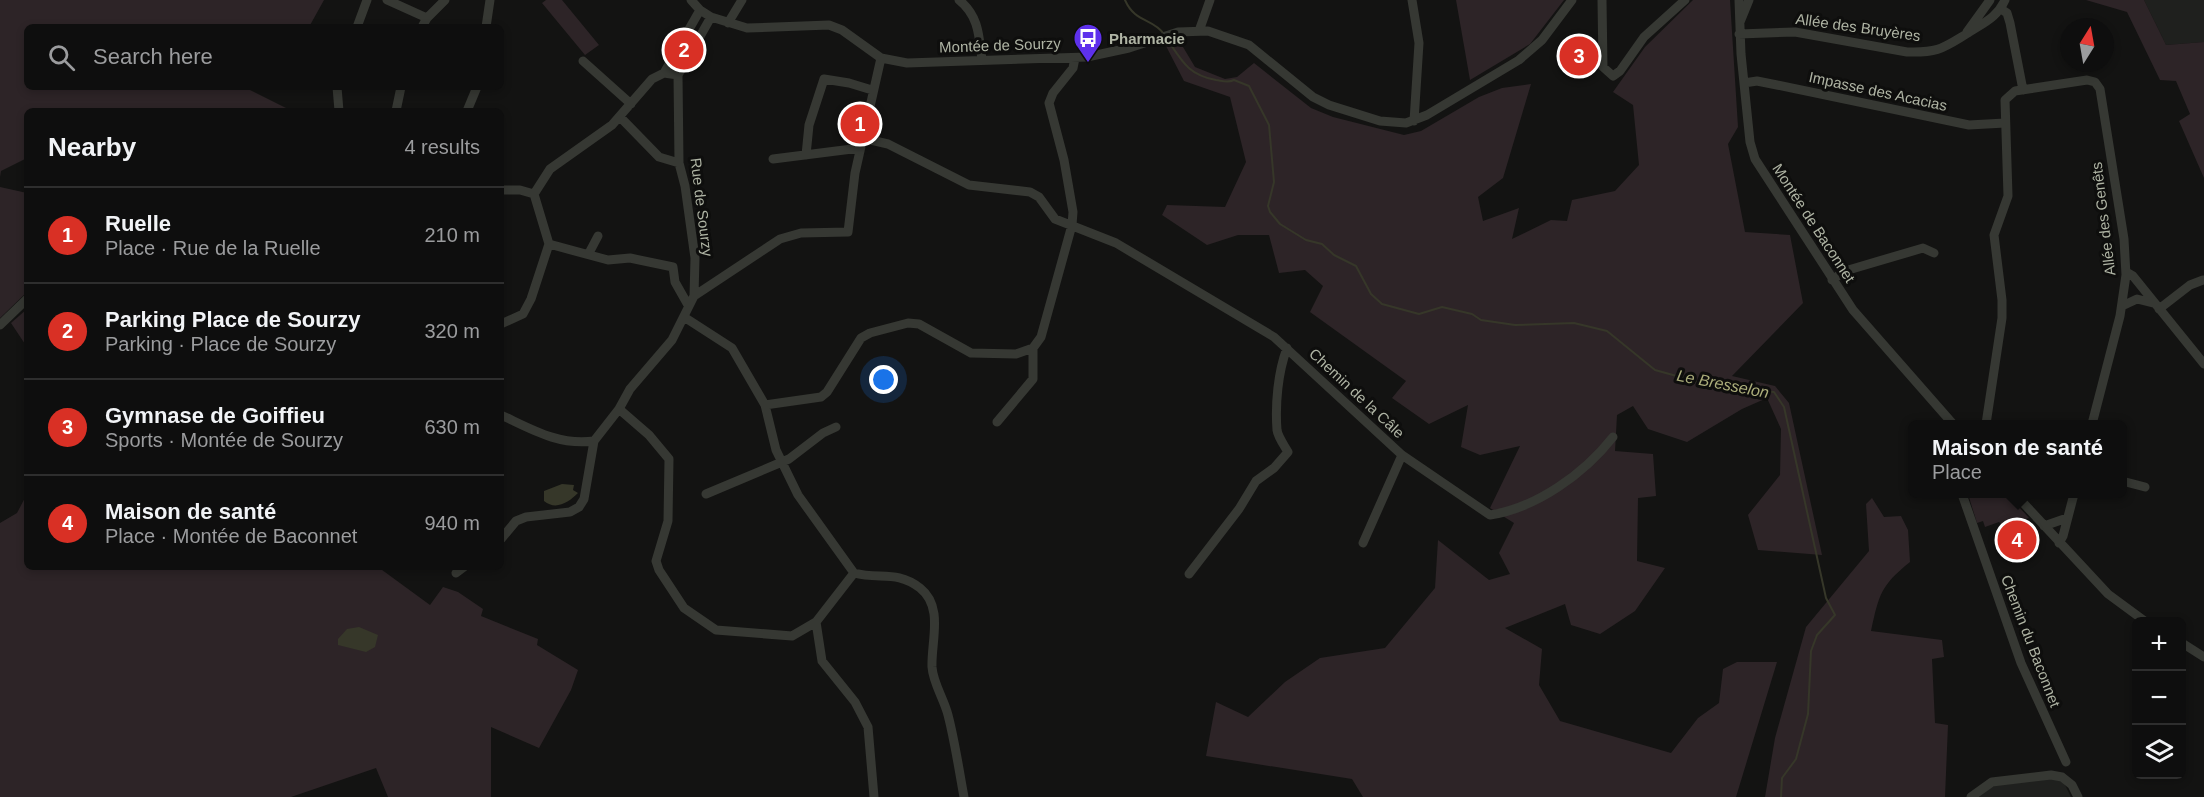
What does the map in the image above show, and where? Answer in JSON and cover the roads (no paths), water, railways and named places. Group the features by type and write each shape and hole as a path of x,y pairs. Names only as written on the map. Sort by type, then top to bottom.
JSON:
{"street":[{"path":"358,24 367,0"},
{"path":"387,0 424,22 445,0"},
{"path":"486,24 490,0"},
{"name":"Montée de Sourzy","path":"691,0 700,10 728,23 763,29 815,24 829,26 842,30 882,58 908,63 1075,58 1128,48 1172,33 1199,31 1248,45 1313,97 1329,105 1380,121 1406,123 1414,121 1518,60 1542,40 1572,0"},
{"path":"728,23 742,0"},
{"path":"1199,31 1210,0"},
{"path":"1412,0 1417,19 1419,43 1414,121"},
{"path":"1602,0 1601,57 1603,68 1613,76 1620,71 1644,37 1685,0"},
{"name":"Montée de Baconnet","path":"1739,0 1739,34 1750,142 1755,159 1832,280 1867,328 1949,420"},
{"path":"1739,24 1749,0"},
{"name":"Allée des Bruyères","path":"1967,33 1990,0"},
{"path":"964,1 977,21 982,60"},
{"name":"Allée des Bruyères","path":"1739,34 1795,32 1907,52 1922,52 1956,43 1967,33 1985,25 2003,4 2015,40 2023,90"},
{"path":"504,323 523,314 549,244 534,194 550,169 620,117 652,79 664,73 700,10"},
{"path":"664,73 678,75 711,16"},
{"path":"549,244 609,260 630,258 673,267 675,282 691,300 780,239 801,233 848,232 861,143 872,90 882,58"},
{"path":"765,405 821,397 827,392 861,338 870,333 908,323 919,324 971,353 1016,354 1033,348 1041,337 1072,225 1064,160 1049,103 1053,93 1073,68 1075,58"},
{"path":"583,61 631,104"},
{"name":"Rue de Sourzy","path":"594,441 619,409 630,389 672,340 691,300 695,258 685,186 679,164 678,75"},
{"path":"806,155 809,125 824,79 872,90"},
{"name":"Allée des Genêts","path":"2023,90 2087,80 2095,82 2100,89 2124,239 2126,272 2122,306 2093,420"},
{"name":"Impasse des Acacias","path":"1744,83 1757,81 1968,125 2005,123"},
{"path":"337,90 339,108"},
{"path":"397,108 400,90"},
{"path":"468,108 476,90"},
{"path":"1987,420 2002,318 1994,235 2008,196 2006,97 2012,92 2023,90"},
{"path":"620,117 659,158 679,164"},
{"path":"773,159 806,155 861,143"},
{"name":"Chemin de la Câle","path":"861,143 888,144 969,185 1030,192 1039,197 1055,219 1116,243 1287,348 1356,415 1402,455 1490,515 1520,508 1566,482 1601,452 1613,437"},
{"path":"504,190 520,190 534,194"},
{"path":"589,254 598,236"},
{"path":"1832,280 1845,271 1923,248 1934,253"},
{"path":"2126,272 2133,276 2204,364"},
{"path":"2156,306 2190,285 2203,280"},
{"path":"2122,306 2137,299 2156,306"},
{"path":"0,325 24,302"},
{"path":"684,317 732,348 765,405 781,463 814,520 854,573 869,577 898,576 921,589 929,599 935,618 932,669 948,714 964,797"},
{"path":"997,422 1033,379 1033,348"},
{"path":"1189,574 1239,509 1256,481 1274,468 1288,452 1277,432 1282,360 1287,348"},
{"path":"619,409 649,435 669,459 668,521 656,561 658,570 684,608 721,631 792,636 816,622 854,573"},
{"path":"504,416 557,440 579,443 594,441 584,499 579,507 570,512 525,517 516,521 504,535"},
{"path":"706,494 781,463 836,427"},
{"path":"1363,543 1402,455"},
{"path":"2127,482 2145,487"},
{"name":"Chemin du Baconnet","path":"1963,498 2020,663 2066,762"},
{"path":"2019,498 2108,594 2140,617"},
{"path":"2059,543 2073,498"},
{"path":"2044,526 2067,518"},
{"path":"816,622 822,661 855,702 868,727 874,797"},
{"path":"2186,646 2204,657"},
{"path":"1971,797 1992,782 2051,775 2062,777 2072,785 2078,797"}],"waterway":[{"name":"Le Bresselon","path":"1125,0 1134,13 1155,25 1164,34"},
{"name":"Le Bresselon","path":"1167,39 1192,71 1206,78 1234,80 1249,86 1269,125 1274,182 1268,206 1270,212 1280,224 1306,240 1322,244 1334,255 1356,266 1371,294 1382,304 1419,314 1442,307 1472,314 1481,320 1515,325 1574,323 1607,331 1655,370 1709,385 1774,392 1784,407 1826,598 1835,615 1817,635 1811,651 1808,714 1796,759 1782,778 1781,797"}],"place":[{"name":"Parking Place de Sourzy","path":"684,50"},
{"name":"Gymnase de Goiffieu","path":"1579,56"},
{"name":"Pharmacie","path":"1088,64"},
{"name":"Ruelle","path":"860,124"},
{"name":"Maison de santé","path":"2017,540"}]}
